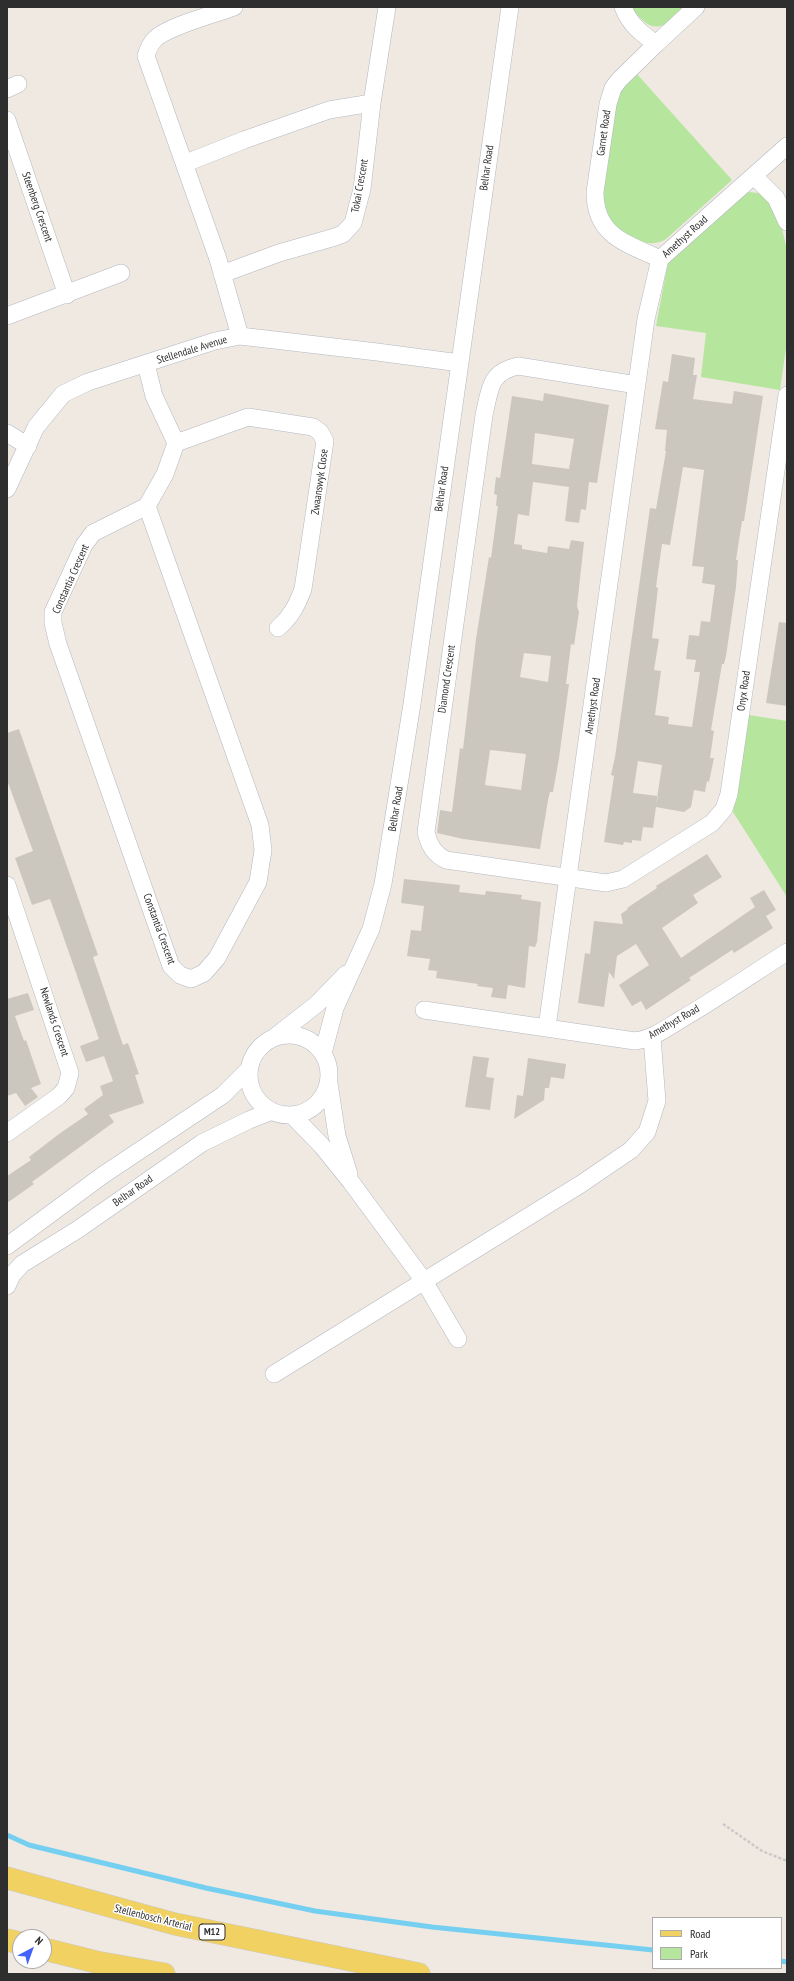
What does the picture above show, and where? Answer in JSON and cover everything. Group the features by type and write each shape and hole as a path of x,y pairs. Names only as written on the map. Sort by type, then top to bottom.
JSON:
{"main road":[{"name":"Stellenbosch Arterial","path":"7,1878 175,1924 419,1974"},
{"path":"52,1951 96,1962 164,1974"}],"street":[{"path":"234,7 174,29 156,38 148,48 146,56 186,163 222,274 240,336"},
{"name":"Tokai Crescent","path":"222,274 279,253 335,237 343,234 350,228 353,223 362,189 372,103 387,7"},
{"name":"Belhar Road","path":"323,1053 335,1008 371,929 383,884 392,833 510,7"},
{"path":"623,7 629,20 635,28 656,44"},
{"name":"Garnet Road","path":"660,259 622,242 607,230 599,218 595,205 595,192 610,96 619,80 696,7"},
{"path":"186,163 244,140 329,110 372,103"},
{"name":"Steenberg Crescent","path":"7,120 67,295"},
{"name":"Amethyst Road","path":"547,1027 569,879 646,319 660,259 787,146"},
{"path":"754,176 776,198 787,222"},
{"path":"7,316 67,295 121,273"},
{"name":"Stellendale Avenue","path":"7,489 36,427 63,394 88,382 215,341 240,336 460,363"},
{"path":"146,364 154,396 176,443 165,474 147,506"},
{"name":"Diamond Crescent","path":"569,879 446,860 436,853 431,847 426,832 484,415 494,378 501,370 518,366 637,385"},
{"name":"Onyx Road","path":"569,879 606,883 622,879 712,824 727,803 787,395"},
{"name":"Zwaanswyk Close","path":"176,443 248,417 313,427 320,432 326,441 303,589 297,605 289,619 278,628"},
{"path":"7,433 28,446"},
{"name":"Constantia Crescent","path":"147,506 260,825 262,837 262,857 258,882 217,958 204,973 191,979 180,975 171,966 58,644 53,623 53,612 84,545 93,533 147,506"},
{"name":"Newlands Crescent","path":"7,885 70,1073 66,1088 59,1096 7,1134"},
{"name":"Amethyst Road","path":"424,1010 635,1041 652,1037 787,952"},
{"name":"Belhar Road","path":"276,1036 316,1004 355,966"},
{"path":"7,1246 103,1175 223,1095 249,1069 256,1052 270,1039 276,1036 298,1035 317,1045 323,1053 329,1068 329,1083 337,1136 351,1182"},
{"path":"274,1374 581,1184 631,1150 647,1132 658,1101 652,1037"},
{"path":"249,1069 250,1086 258,1101 272,1112 282,1115 292,1115 305,1112 316,1106 324,1096 329,1083"},
{"name":"Belhar Road","path":"7,1286 12,1275 22,1264 77,1230 202,1143 249,1120 272,1112"},
{"path":"292,1115 322,1146 351,1182 424,1281 458,1339"}],"path":[{"path":"723,1824 762,1851 787,1861"}],"green space":[{"path":"631,7 687,7 665,25 652,26 639,17"},
{"path":"636,73 732,180 666,239 652,243 644,243 610,226 601,203 617,96"},
{"path":"749,192 758,193 768,198 779,216 787,250 787,341 780,390 701,377 706,333 656,326 668,262 743,194"},
{"path":"749,715 787,721 787,897 733,812"}],"building":[{"path":"672,354 695,358 693,375 697,375 693,399 732,404 734,391 763,396 744,521 742,521 736,560 738,560 736,587 726,656 724,664 722,664 711,730 714,731 710,758 714,758 709,782 707,781 705,792 694,790 691,807 684,812 656,807 653,828 643,827 641,841 632,840 632,843 624,842 623,845 604,842 614,776 611,775 615,757 650,508 656,509 666,451 667,430 655,429 663,381 668,382","holes":["683,467 704,470 692,566 704,567 702,583 715,585 710,622 701,621 699,636 689,635 686,659 696,660 694,672 700,672 692,727 668,724 669,717 655,715 661,671 654,670 659,639 652,638 658,588 656,587 662,544 670,545","638,761 662,765 657,796 633,793"]},
{"path":"544,393 609,405 597,483 589,482 586,510 581,509 579,523 565,521 569,487 533,482 529,516 518,514 514,544 522,545 522,549 547,553 548,546 569,549 571,540 584,542 577,606 579,612 574,645 571,644 566,684 569,684 559,758 553,792 550,792 548,800 540,849 463,839 437,833 440,810 452,812 460,748 463,749 476,639 489,557 491,558 498,506 496,506 497,495 494,494 496,477 500,478 512,396 543,401","holes":["535,433 574,439 569,469 532,464","524,653 551,656 548,682 520,677","490,750 526,754 521,790 485,785"]},
{"path":"779,622 787,623 787,706 766,703"},
{"path":"19,729 98,955 93,957 123,1045 128,1043 139,1074 135,1075 144,1103 109,1115 114,1122 32,1182 34,1184 7,1203 7,1176 31,1160 29,1157 88,1114 84,1109 103,1095 100,1086 113,1081 104,1056 86,1062 80,1046 99,1039 50,899 32,905 15,858 33,851 7,780 7,733"},
{"path":"707,854 722,877 693,895 698,903 662,928 681,958 755,907 750,898 764,890 776,910 766,916 773,928 734,953 732,950 689,978 691,980 646,1010 641,1001 632,1006 619,985 649,965 636,944 617,956 614,979 609,972 604,1007 578,1003 585,953 590,954 594,921 623,924 621,914 628,909 627,908 657,888 656,886"},
{"path":"404,879 460,885 459,892 485,895 486,891 522,895 521,899 541,902 537,942 535,947 529,946 525,988 508,985 506,999 491,997 493,988 477,986 478,984 436,978 437,971 428,970 430,959 407,956 411,930 421,931 424,906 401,903"},
{"path":"28,993 34,1010 15,1016 24,1041 26,1040 41,1084 31,1088 38,1097 25,1106 16,1093 7,1096 7,999"},
{"path":"473,1056 489,1058 486,1077 494,1078 490,1110 465,1107"},
{"path":"528,1058 566,1064 564,1079 551,1077 549,1088 545,1088 544,1100 514,1119 517,1095 523,1096"}],"waterway":[{"path":"7,1835 29,1845 206,1888 315,1911 432,1927 652,1950"},
{"path":"782,1961 787,1962"}]}
